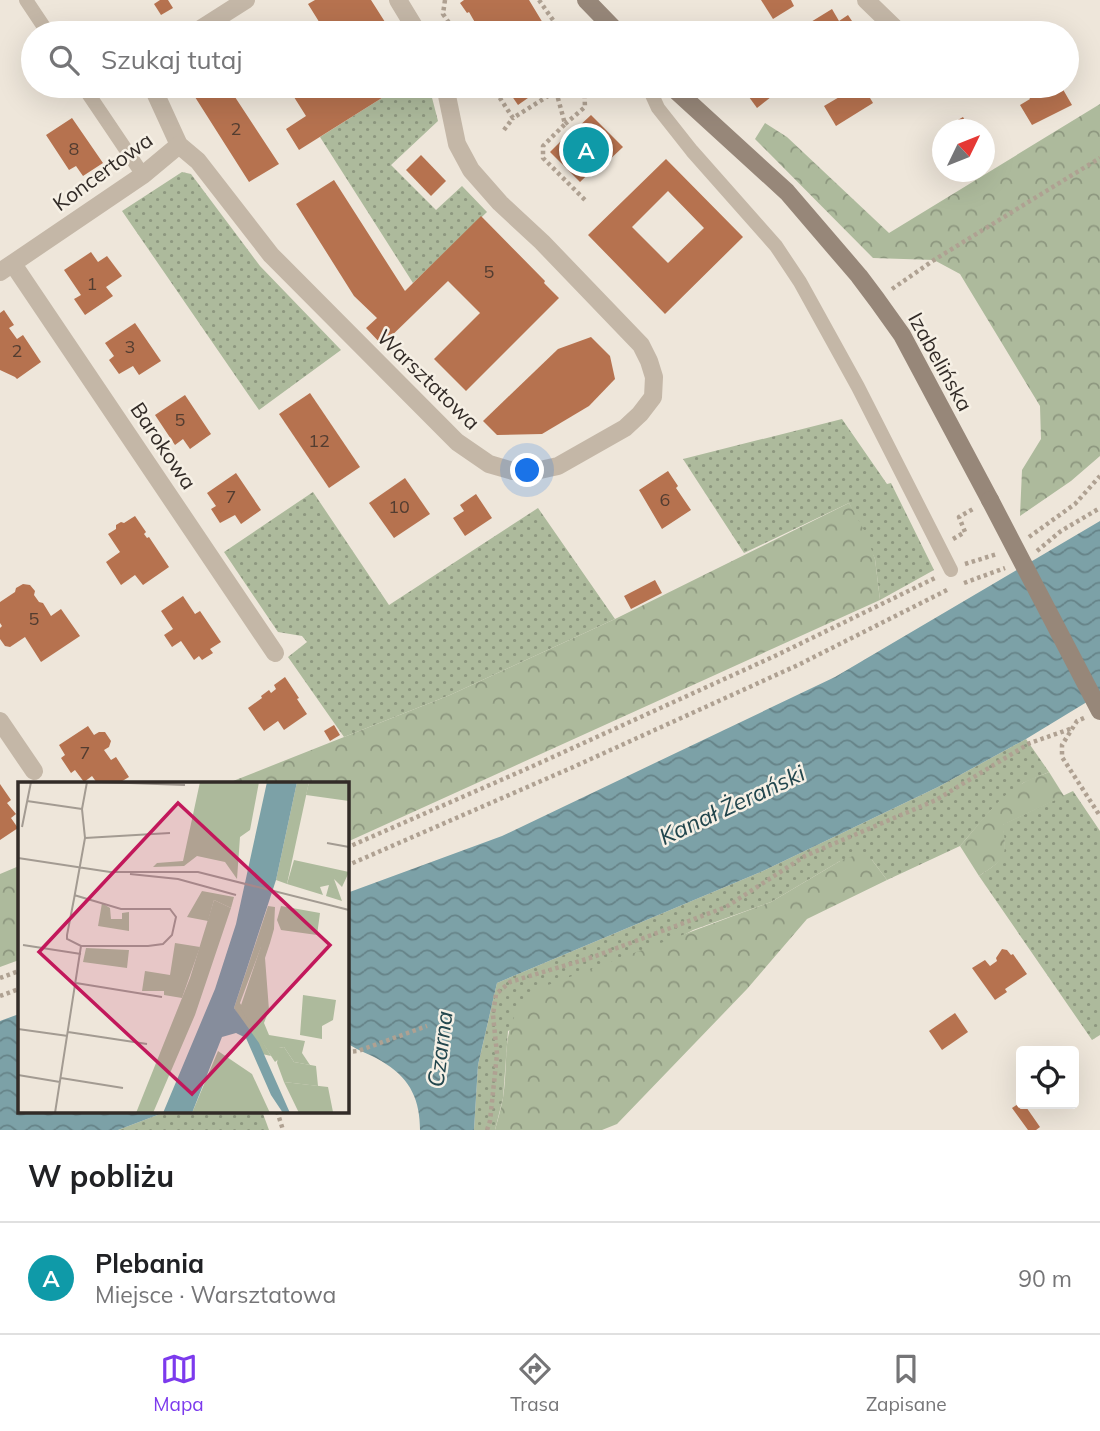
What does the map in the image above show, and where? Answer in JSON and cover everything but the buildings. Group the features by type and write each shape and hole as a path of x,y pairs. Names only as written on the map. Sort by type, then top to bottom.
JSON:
{"street":[{"path":"213,21 246,0"},
{"path":"398,0 411,21"},
{"path":"586,0 606,21"},
{"path":"866,0 888,21"},
{"name":"Koncertowa","path":"6,268 143,175 179,145 157,98"},
{"name":"Warsztatowa","path":"179,145 198,160 271,255 457,442 489,464 513,471 531,472 558,466 625,428 653,397 654,377 641,345 542,242 500,203 471,170 457,144 447,98"},
{"name":"Izabelińska","path":"684,98 787,192 859,276 902,335 984,503 1094,713"},
{"name":"Barokowa","path":"6,268 275,653"},
{"path":"0,720 34,771"}],"lane":[{"path":"26,0 40,21"},
{"path":"91,98 143,175"},
{"path":"653,98 658,108 692,151 776,246 800,282 858,387 951,570"}],"path":[{"path":"445,0 443,14 448,21"},
{"path":"539,0 554,21"},
{"path":"500,98 513,117"},
{"path":"504,130 513,117 543,98"},
{"path":"559,98 565,124"},
{"path":"584,98 584,107 543,146 543,158 587,202"},
{"path":"877,300 934,260 1100,158"},
{"path":"946,527 953,540 965,532 959,517 984,503"},
{"path":"1028,556 1061,531 1100,508"},
{"path":"348,865 583,763 798,665 949,589 1011,565"},
{"path":"348,847 753,666 951,570"},
{"path":"1094,713 1077,721 1062,745 1062,757 1100,816"},
{"path":"487,1130 497,1054 493,1016 496,993 510,982 593,957 726,907 805,856 936,800 1030,743 1073,728"},
{"path":"0,978 18,971"},
{"path":"0,996 18,989"},
{"path":"348,1052 358,1051 427,1026"},
{"path":"277,1112 282,1130"}],"green space":[{"path":"382,98 432,98 438,121 391,165 436,210 462,186 487,212 413,283 320,137"},
{"path":"1100,104 1100,456 1071,481 1020,516 1022,470 1041,439 1040,406 960,274 934,260 873,258 755,139 765,123 787,137 889,233 972,182 995,182 995,168"},
{"path":"182,172 191,174 260,266 341,350 259,410 122,211"},
{"path":"842,419 887,484 891,483 934,570 880,600 875,559 849,503 744,553 683,459"},
{"path":"313,492 389,605 538,508 615,619 450,695 344,737 288,657 307,642 302,636 278,632 224,552"},
{"path":"849,503 865,532 875,559 880,600 348,842 348,782 231,782 450,695 615,619"},
{"path":"1026,739 1049,772 1023,783 992,809 960,846 887,880 872,860 840,861 771,902 693,930 508,1031 503,1098 495,1130 474,1130 478,1065 497,983 763,871 938,787"},
{"path":"1049,772 1064,796 1003,825 1003,856 979,876 960,846 1005,796 1026,781"},
{"path":"1073,791 1100,831 1100,1035 1092,1040 979,876 994,866 1002,856 1002,825"},
{"path":"858,854 872,860 887,880 807,919 747,989 617,1124 602,1130 495,1130 503,1098 511,1024 526,999 540,988 771,902 840,861"},
{"path":"18,866 18,960 0,967 0,874"},
{"path":"165,1112 262,1112 269,1130 118,1130"}],"water":[{"path":"1100,521 1100,694 1026,739 938,787 763,871 497,983 478,1065 474,1130 420,1130 416,1101 408,1084 395,1070 348,1044 348,893 502,836 835,677"},
{"path":"18,1014 18,1112 165,1112 118,1130 0,1130 0,1021"}],"place":[{"name":"Plebania","path":"586,150"}],"water label":[{"name":"Kanał Żerański","path":"732,805"},
{"name":"Czarna","path":"440,1049"}]}
